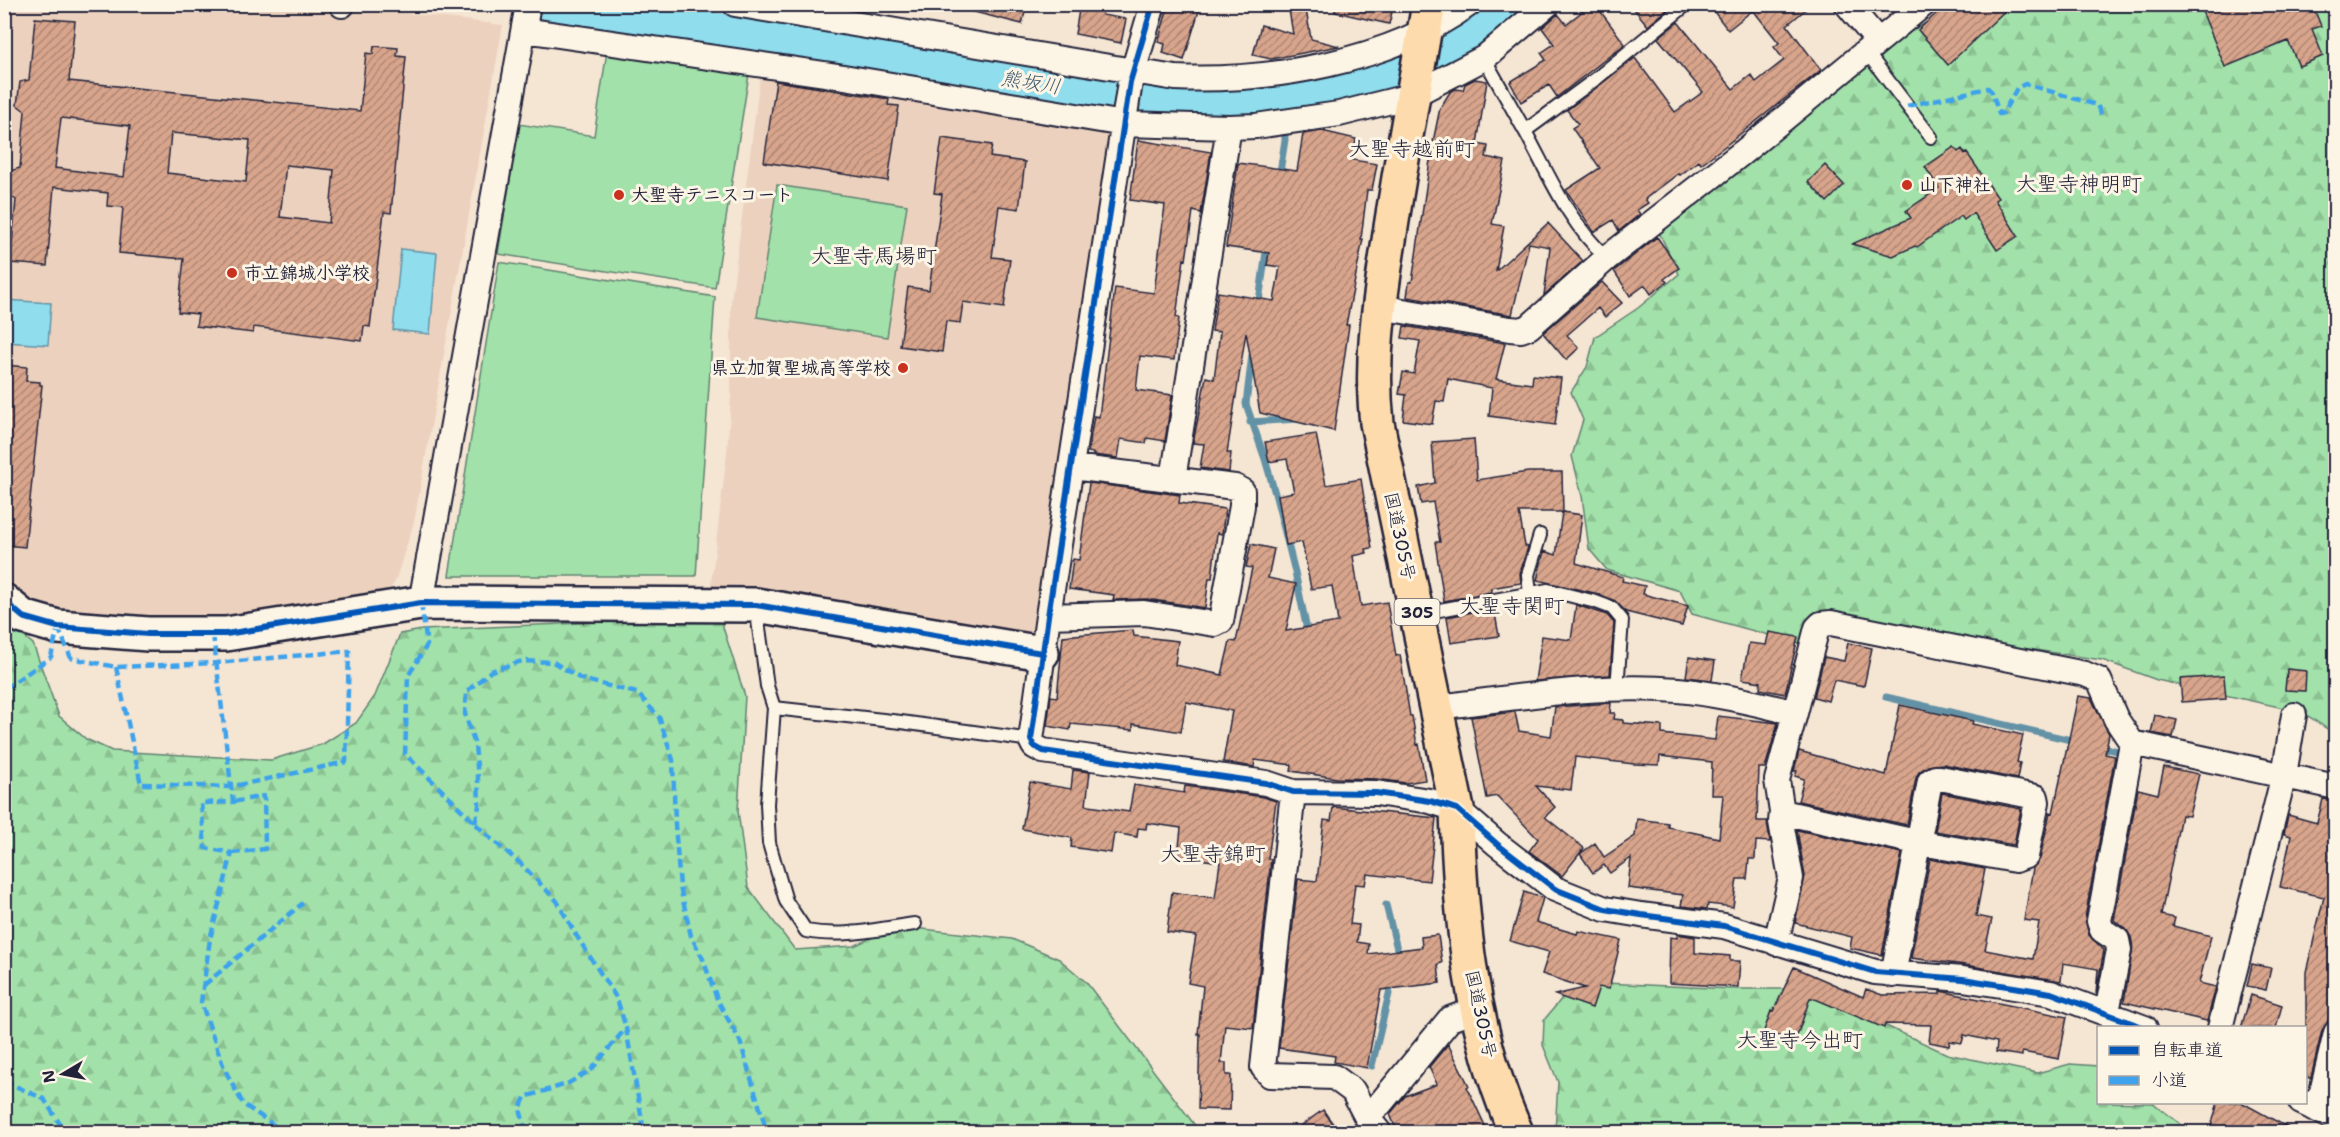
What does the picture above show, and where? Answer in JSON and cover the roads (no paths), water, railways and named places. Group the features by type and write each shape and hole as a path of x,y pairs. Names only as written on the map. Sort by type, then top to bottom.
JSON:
{"highway":[{"name":"国道305号","path":"1424,28 1412,91 1379,307 1373,360 1373,390 1377,423 1457,809 1458,861 1482,1034 1498,1087 1516,1132"}],"street":[{"path":"735,4 1131,76 1200,79 1291,72 1374,51 1469,4"},
{"path":"1153,4 1131,76 1042,653 1031,740 1034,746 1043,751 1266,783 1293,792 1376,793 1430,801 1457,809 1536,876 1567,896 1622,912 1724,926 1875,972 1963,979 2030,989 2072,999 2140,1026"},
{"path":"421,603 526,18 838,76 1124,121 1229,127 1256,126 1339,114 1412,91 1484,58 1548,4"},
{"path":"1847,4 1871,45"},
{"path":"1379,307 1521,330 1529,327 1607,258 1742,153 1871,45 1924,4"},
{"path":"1173,479 1229,127"},
{"path":"1048,616 1144,613 1215,624 1221,621 1242,506 1242,490 1235,487 1072,467"},
{"path":"4,601 23,617 58,627 148,634 226,634 421,603 756,605 1042,653"},
{"path":"1776,943 1791,878 1781,822 1782,812 1777,780 1817,628 1821,624 1830,623 2085,674 2099,680 2116,719 2132,743 2099,921 2102,930 2116,940 2119,950 2106,1012"},
{"path":"1436,707 1617,689 1678,690 1795,712"},
{"path":"2221,1026 2284,775 2294,715"},
{"path":"2132,743 2336,788"},
{"path":"1782,812 1917,842 2015,860 2026,856 2037,802 2036,797 1935,778 1930,781 1917,842 1893,975"},
{"path":"1293,792 1263,1067 1270,1075 1334,1077 1353,1091 1372,1124"},
{"path":"1372,1124 1380,1104 1450,1019 1477,1008"},
{"path":"2336,1033 2322,1092 2307,1105 2336,1119"}],"lane":[{"path":"1526,131 1597,78 1686,4"},
{"path":"1871,45 1930,137"},
{"path":"1484,58 1569,212 1588,241 1607,258"},
{"path":"1530,594 1528,575 1540,535"},
{"path":"1417,615 1548,590 1596,602 1611,608 1623,620 1617,689"},
{"path":"756,605 767,686 774,708 767,804 769,843 786,901 806,931 820,934 860,932 915,924"},
{"path":"774,708 1031,740"}],"water":[{"path":"401,249 437,253 430,334 393,330"},
{"path":"4,300 51,303 48,345 5,342"}],"waterway":[{"name":"熊坂川","path":"531,4 1165,102 1243,98 1340,86 1431,59 1481,29 1515,4"},
{"path":"1279,178 1285,140 1284,93"},
{"path":"1258,308 1267,245"},
{"path":"1252,355 1246,404 1276,497 1308,635"},
{"path":"1250,422 1298,419"},
{"path":"1886,697 2075,741"},
{"path":"2098,746 2125,753"},
{"path":"1386,905 1398,953 1397,958"},
{"path":"1372,1066 1392,981"}],"place":[{"name":"山下神社","path":"1907,185"},
{"name":"大聖寺テニスコート","path":"619,195"},
{"name":"市立錦城小学校","path":"232,273"},
{"name":"県立加賀聖城高等学校","path":"903,368"}],"district":[{"name":"大聖寺越前町","path":"1412,149"},
{"name":"大聖寺神明町","path":"2079,184"},
{"name":"大聖寺馬場町","path":"874,256"},
{"name":"大聖寺関町","path":"1512,606"},
{"name":"大聖寺錦町","path":"1213,854"},
{"name":"大聖寺今出町","path":"1800,1040"}]}
